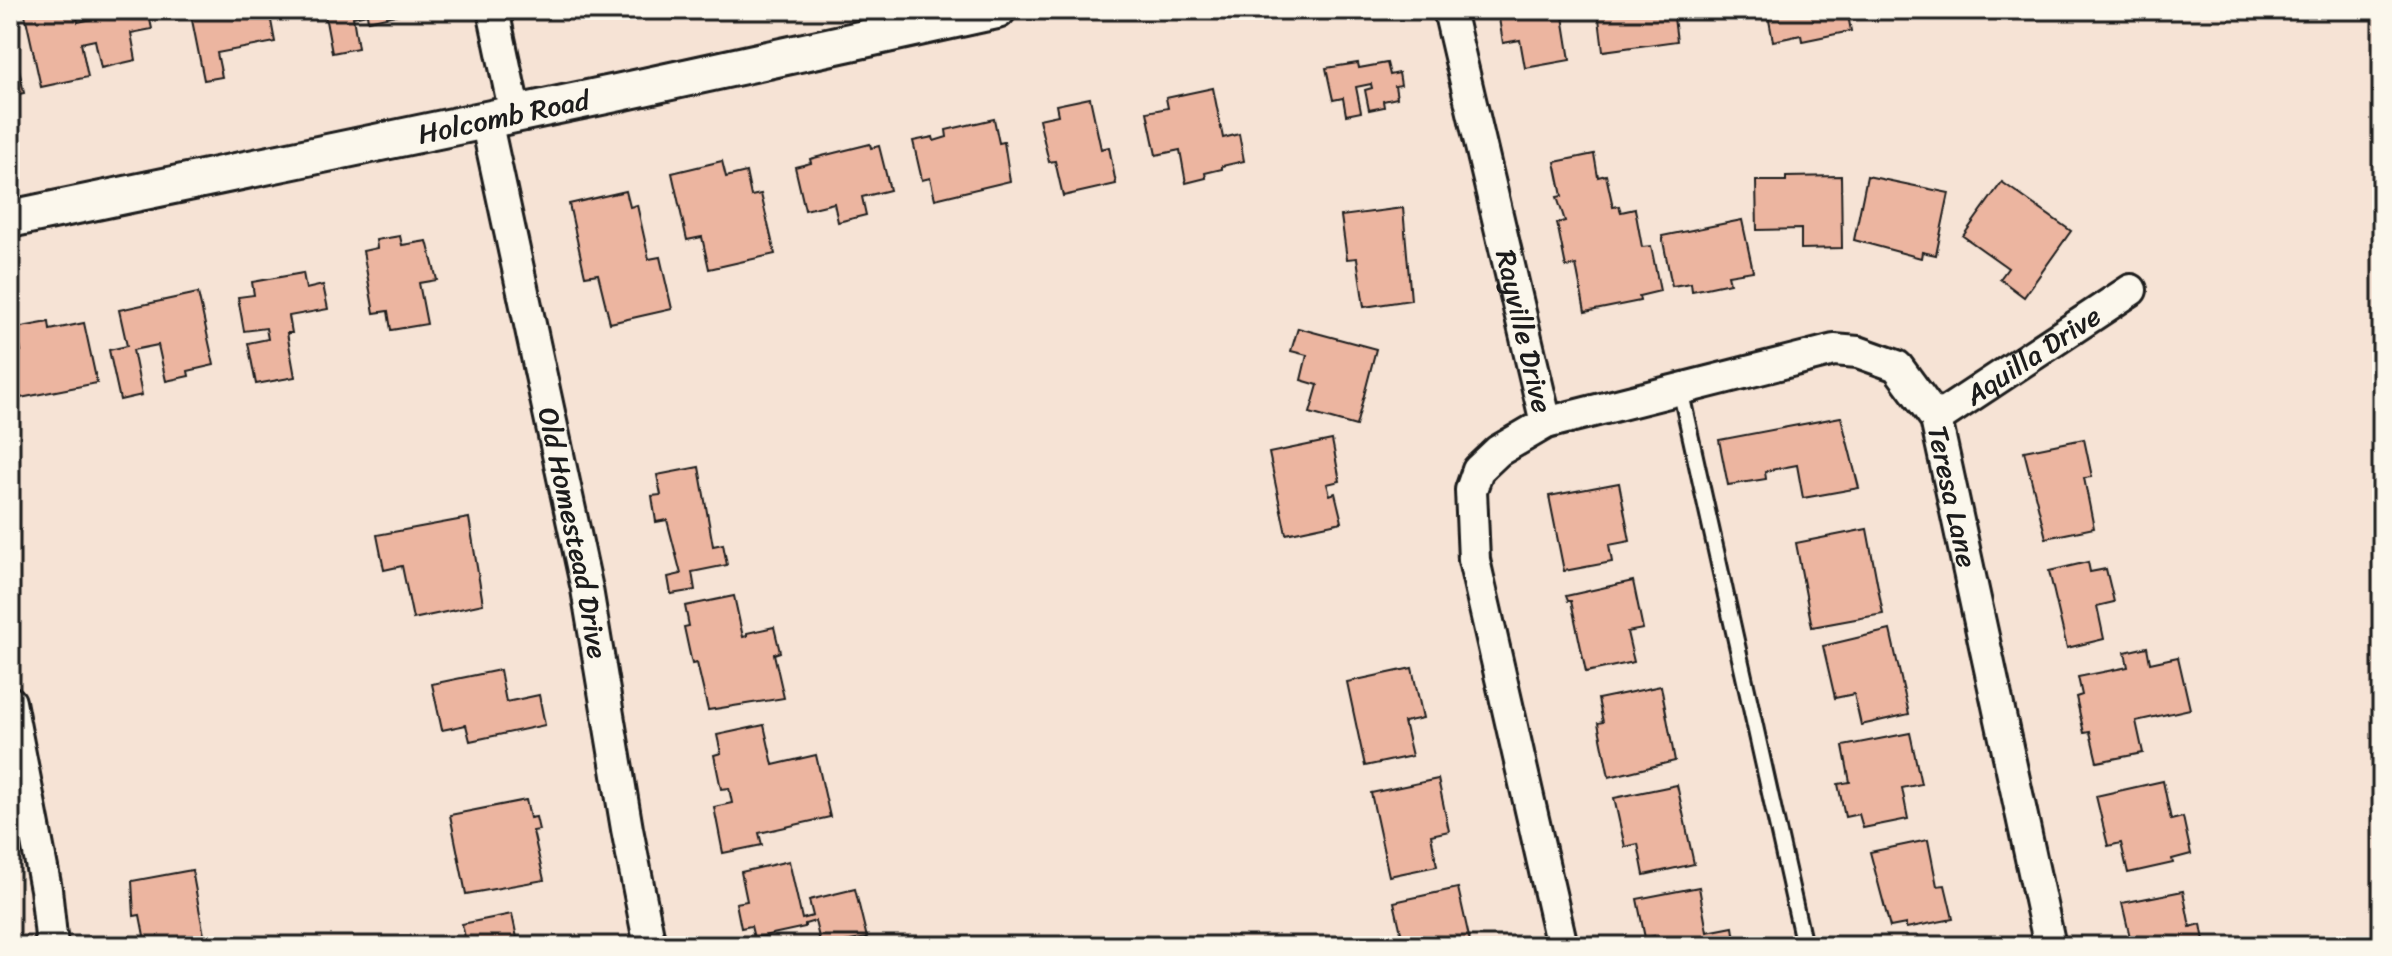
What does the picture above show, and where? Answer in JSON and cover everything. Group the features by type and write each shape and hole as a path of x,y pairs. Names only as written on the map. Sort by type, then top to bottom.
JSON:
{"street":[{"name":"Old Homestead Drive","path":"493,10 500,117 650,946"},
{"name":"Holcomb Road","path":"10,219 997,10"},
{"name":"Rayville Drive","path":"1449,10 1546,423 1498,451 1478,470 1471,490 1474,560 1562,946"},
{"name":"Aquilla Drive","path":"1936,419 2131,290"},
{"name":"Teresa Lane","path":"1546,423 1834,350 1858,352 1897,366 1936,419 2050,946"},
{"path":"11,710 46,889 52,946"}],"lane":[{"path":"1680,389 1804,946"}],"building":[{"path":"24,10 75,10 78,22 92,19 90,10 148,10 152,29 131,33 136,60 101,68 95,40 81,43 88,77 41,87"},
{"path":"205,10 269,10 275,42 217,53 222,77 204,80 191,15 206,13"},
{"path":"324,10 409,12 368,21 367,14 353,17 358,48 332,53"},
{"path":"1562,10 1570,60 1525,68 1520,40 1503,43 1498,12"},
{"path":"1598,10 1673,10 1677,41 1603,51"},
{"path":"1767,10 1847,10 1851,31 1802,41 1801,35 1773,41"},
{"path":"10,28 24,93 10,96"},
{"path":"1358,63 1359,68 1387,63 1390,75 1399,73 1401,85 1395,86 1397,98 1383,101 1384,107 1369,110 1365,90 1372,88 1371,84 1356,87 1361,112 1346,115 1343,98 1333,100 1326,68"},
{"path":"1213,88 1223,138 1239,134 1244,161 1222,166 1222,169 1205,173 1206,178 1186,183 1180,150 1156,155 1147,112 1168,108 1166,98"},
{"path":"1090,98 1101,149 1109,147 1116,184 1063,196 1055,161 1049,162 1039,119 1058,115 1056,105"},
{"path":"994,119 999,143 1004,142 1010,181 935,199 930,178 922,180 913,141 933,137 934,141 947,137 946,130"},
{"path":"870,144 871,148 879,146 890,190 862,197 866,215 838,222 834,203 805,210 795,167 811,163 810,159"},
{"path":"1594,154 1598,177 1606,175 1613,207 1619,206 1621,212 1635,209 1642,247 1651,246 1660,291 1639,296 1640,301 1585,312 1576,265 1566,267 1557,223 1565,221 1557,197 1562,196 1555,162"},
{"path":"722,161 726,177 746,172 751,196 761,194 775,254 709,269 702,237 687,240 672,173"},
{"path":"1841,176 1842,248 1801,249 1801,229 1757,230 1756,181"},
{"path":"1867,176 1949,193 1936,255 1922,252 1921,258 1854,240"},
{"path":"2002,182 2071,231 2024,297 2000,279 2008,268 1963,236"},
{"path":"626,191 630,207 637,205 649,259 660,257 672,309 610,323 598,274 585,276 569,204"},
{"path":"1403,208 1411,300 1364,307 1357,258 1347,259 1341,216"},
{"path":"1742,220 1753,271 1728,275 1730,283 1692,291 1691,283 1672,286 1662,236"},
{"path":"400,236 402,245 427,241 437,280 419,283 427,324 391,330 388,311 374,313 363,251 377,248 376,240"},
{"path":"303,273 306,289 323,285 328,309 289,316 292,333 287,333 295,377 256,384 248,343 268,339 266,328 244,331 238,297 254,295 252,282"},
{"path":"198,293 214,365 188,371 189,376 166,381 158,345 133,350 142,395 120,400 109,350 127,346 119,310"},
{"path":"49,322 50,330 84,323 97,383 10,400 10,353 21,351 16,328"},
{"path":"1298,328 1376,349 1356,426 1310,413 1318,385 1301,380 1307,355 1291,351"},
{"path":"1841,417 1859,488 1803,498 1797,465 1765,471 1766,479 1728,485 1719,440"},
{"path":"2084,439 2092,477 2084,478 2094,528 2046,538 2024,451"},
{"path":"1332,440 1340,481 1327,484 1330,495 1335,493 1342,522 1286,534 1269,453"},
{"path":"699,467 713,546 723,544 727,565 692,572 695,590 671,594 668,577 681,574 667,520 656,522 652,496 661,495 657,475"},
{"path":"1619,483 1630,541 1609,545 1612,562 1564,571 1549,496"},
{"path":"469,518 483,604 413,619 402,566 384,570 377,535"},
{"path":"1867,529 1883,614 1812,627 1796,543"},
{"path":"2088,562 2090,572 2106,569 2114,602 2097,606 2104,639 2067,648 2049,571"},
{"path":"1633,581 1643,629 1627,632 1634,662 1586,672 1571,601 1566,596"},
{"path":"734,596 743,637 747,633 774,627 780,652 774,654 784,698 708,710 697,663 692,664 684,627 689,626 685,606"},
{"path":"1890,630 1909,714 1861,725 1854,694 1835,698 1823,646"},
{"path":"2147,647 2150,663 2178,657 2190,709 2136,721 2143,753 2097,762 2090,732 2084,733 2076,697 2082,695 2078,677 2128,667 2125,652"},
{"path":"1412,668 1423,718 1404,722 1412,756 1365,766 1347,682"},
{"path":"500,670 506,702 539,695 545,725 470,741 466,725 442,730 432,684"},
{"path":"1661,686 1675,761 1609,777 1598,723 1603,722 1598,699"},
{"path":"764,725 773,765 816,755 830,817 759,833 762,845 723,853 714,807 732,803 729,788 721,789 714,755 721,753 717,735"},
{"path":"1910,733 1921,784 1902,788 1908,819 1863,828 1859,814 1845,817 1838,784 1850,782 1843,746"},
{"path":"1438,779 1449,831 1431,835 1437,866 1389,876 1371,793"},
{"path":"2163,781 2171,820 2183,817 2191,854 2172,859 2173,863 2128,873 2121,843 2108,846 2096,796"},
{"path":"1677,785 1694,864 1644,875 1638,844 1625,847 1614,798"},
{"path":"526,800 530,818 536,817 539,830 533,831 544,880 466,894 450,815"},
{"path":"1928,840 1937,886 1945,885 1953,919 1906,928 1906,924 1890,927 1870,852"},
{"path":"789,861 802,919 813,916 809,900 855,889 867,938 821,946 815,921 805,924 805,927 754,938 751,926 741,928 736,903 747,901 741,872"},
{"path":"192,870 206,946 146,946 140,915 134,916 132,881"},
{"path":"1699,887 1707,932 1733,927 1736,946 1655,946 1654,936 1645,938 1637,899"},
{"path":"1458,888 1471,946 1404,946 1394,902"},
{"path":"2183,891 2190,927 2201,924 2205,946 2132,946 2122,903"},
{"path":"512,914 517,938 521,937 523,946 467,946 462,924"}]}
